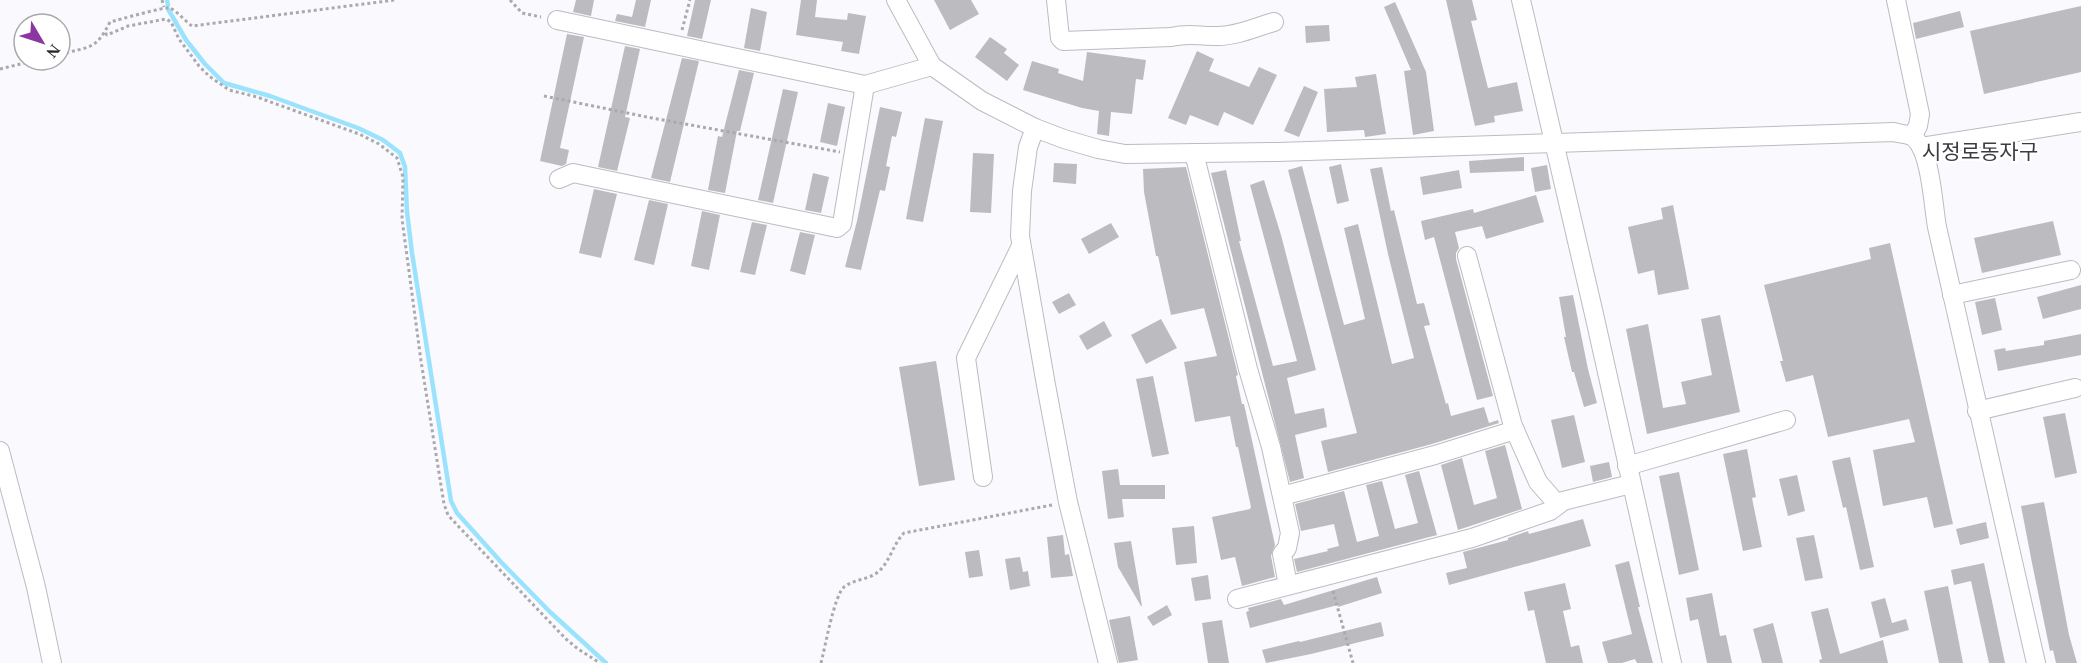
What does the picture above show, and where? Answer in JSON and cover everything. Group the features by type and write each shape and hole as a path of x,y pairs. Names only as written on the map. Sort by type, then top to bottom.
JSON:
{"street":[{"path":"896,0 932,66 982,101 1035,128 1086,146 1125,154 1894,132 1916,141 2081,122"},
{"path":"1056,0 1060,38 1063,40 1171,37 1188,33 1218,36 1274,22"},
{"path":"1521,0 1672,663"},
{"path":"1896,0 1920,114 1916,141 1926,158 1936,227 2036,663"},
{"path":"557,21 865,85 932,66"},
{"path":"559,179 573,174 837,228 842,224 865,85"},
{"path":"1035,128 1028,147 1022,191 1021,246 1068,502 1108,663"},
{"path":"1194,153 1282,496 1290,533 1287,548 1282,554 1288,585"},
{"path":"983,477 966,358 1021,246"},
{"path":"1467,256 1515,430 1538,482 1558,506"},
{"path":"1952,295 2071,270"},
{"path":"1977,411 2075,388"},
{"path":"1627,466 1786,420"},
{"path":"1282,496 1436,455 1515,430"},
{"path":"0,451 36,586 52,663"},
{"path":"1237,599 1472,538 1550,511 1563,501 1631,484"}],"path":[{"path":"162,0 164,7"},
{"path":"72,51 93,46 105,33 110,22 151,13 164,7 171,8 192,26 395,0"},
{"path":"510,0 522,13 557,21"},
{"path":"678,47 690,0"},
{"path":"105,33 107,35 128,26 166,19 171,22 179,39 199,66 229,90 257,97 359,134 379,144 397,158 403,177 402,219 421,361 444,504 448,514 554,627 578,649 600,663"},
{"path":"544,96 853,155"},
{"path":"821,663 840,592 852,582 866,579 879,571 897,540 904,533 1068,502"},
{"path":"1329,575 1353,663"}],"building":[{"path":"576,0 594,0 591,16 573,12"},
{"path":"636,0 651,0 645,27 615,21 617,14 632,17"},
{"path":"695,0 711,0 702,39 687,36"},
{"path":"801,0 817,0 815,17 847,20 848,13 866,16 859,54 841,51 843,42 796,35"},
{"path":"934,0 971,0 979,14 950,30"},
{"path":"1446,0 1472,0 1477,20 1471,21 1488,88 1517,82 1523,111 1494,116 1495,122 1475,126"},
{"path":"1395,2 1426,72 1434,131 1413,135 1404,71 1411,70 1384,7"},
{"path":"2081,6 2081,72 1984,94 1970,31"},
{"path":"751,8 767,12 760,51 744,48"},
{"path":"1960,11 1964,27 1916,39 1913,23"},
{"path":"1329,25 1330,41 1306,43 1305,26"},
{"path":"567,34 584,37 560,148 569,150 566,164 562,166 540,161"},
{"path":"990,37 1007,49 1004,53 1019,65 1007,81 975,57"},
{"path":"625,46 640,49 625,117 630,118 617,171 598,167"},
{"path":"1197,51 1214,59 1209,71 1249,87 1259,67 1277,75 1253,125 1224,112 1218,126 1190,115 1186,125 1168,118"},
{"path":"1087,52 1146,60 1143,80 1136,79 1132,114 1111,112 1109,136 1097,134 1099,111 1023,90 1032,61 1059,69 1058,73 1083,81"},
{"path":"682,58 699,61 670,182 651,178"},
{"path":"739,70 754,73 740,131 737,131 725,193 708,190 718,136 722,137"},
{"path":"1376,74 1386,134 1365,137 1364,130 1327,132 1324,89 1357,87 1355,77"},
{"path":"1304,86 1318,92 1299,137 1284,131"},
{"path":"783,89 798,92 773,203 758,200"},
{"path":"828,103 845,107 837,146 820,142"},
{"path":"880,107 902,112 896,137 892,136 886,166 890,167 885,191 880,190 861,270 845,267 857,221"},
{"path":"925,118 943,121 923,222 906,219"},
{"path":"973,153 994,154 991,213 970,212"},
{"path":"1524,157 1524,171 1470,173 1469,161"},
{"path":"1054,163 1077,164 1076,184 1053,182"},
{"path":"1341,164 1349,201 1337,204 1329,167"},
{"path":"1547,165 1551,189 1535,192 1531,168"},
{"path":"1302,166 1344,325 1365,319 1344,228 1358,224 1392,364 1414,358 1370,169 1382,167 1391,211 1394,210 1417,304 1424,303 1430,325 1424,326 1451,416 1484,407 1489,423 1498,420 1499,423 1328,472 1321,441 1357,433 1288,170"},
{"path":"1186,167 1238,375 1236,376 1242,404 1244,404 1275,545 1271,556 1275,577 1242,586 1235,557 1221,560 1212,517 1251,507 1230,416 1195,422 1184,362 1217,356 1204,308 1171,315 1158,256 1156,256 1144,192 1143,169"},
{"path":"1226,170 1241,241 1239,241 1273,366 1297,361 1250,185 1264,180 1281,235 1316,370 1287,378 1295,414 1324,408 1327,427 1295,435 1304,478 1290,482 1211,173"},
{"path":"1459,170 1462,188 1423,195 1420,177"},
{"path":"813,173 829,177 821,213 805,210"},
{"path":"594,189 617,194 601,258 579,253"},
{"path":"1536,195 1544,222 1486,239 1482,226 1455,232 1459,248 1456,259 1493,396 1477,400 1434,237 1425,240 1421,221 1473,209 1474,213"},
{"path":"649,200 668,204 654,265 634,260"},
{"path":"1673,205 1689,289 1658,295 1654,270 1638,274 1628,227 1663,219 1661,208"},
{"path":"702,211 720,215 709,270 691,266"},
{"path":"2053,221 2061,255 1982,273 1974,238"},
{"path":"752,222 767,225 755,275 740,272"},
{"path":"1111,223 1119,237 1089,254 1081,239"},
{"path":"800,232 815,235 805,275 790,271"},
{"path":"1890,243 1953,524 1934,528 1927,497 1883,506 1873,450 1915,442 1909,419 1828,437 1813,375 1786,382 1764,285 1871,259 1869,248"},
{"path":"2081,285 2081,309 2043,319 2037,297"},
{"path":"1069,293 1076,305 1059,314 1052,302"},
{"path":"1573,295 1597,403 1584,407 1574,372 1572,372 1564,337 1566,337 1559,297"},
{"path":"1995,298 2002,330 1982,335 1975,302"},
{"path":"1720,315 1740,412 1647,434 1626,329 1648,324 1663,408 1686,404 1681,382 1712,375 1701,319"},
{"path":"1161,319 1177,348 1146,364 1131,335"},
{"path":"1104,321 1112,336 1087,350 1079,336"},
{"path":"2081,334 2081,355 1998,371 1994,350 2005,348 2006,351 2044,345 2044,341"},
{"path":"936,361 955,480 919,486 899,367"},
{"path":"1153,376 1169,454 1152,457 1136,379"},
{"path":"2065,413 2077,473 2055,478 2043,417"},
{"path":"1574,415 1585,462 1562,468 1551,420"},
{"path":"1505,445 1522,509 1458,530 1441,465 1462,458 1474,505 1497,498 1485,451"},
{"path":"1747,449 1756,497 1752,498 1762,547 1743,551 1723,454"},
{"path":"1850,457 1874,567 1860,570 1846,507 1843,508 1832,461"},
{"path":"1609,462 1612,477 1593,482 1590,466"},
{"path":"1118,469 1120,485 1165,485 1165,499 1122,499 1124,517 1108,519 1102,471"},
{"path":"1419,471 1437,535 1297,572 1294,559 1339,546 1334,524 1301,531 1295,504 1344,491 1357,542 1379,536 1366,485 1382,481 1395,529 1418,523 1405,475"},
{"path":"1679,472 1699,570 1679,575 1659,476"},
{"path":"1797,475 1805,511 1788,516 1779,479"},
{"path":"2044,502 2069,635 2077,663 2056,663 2053,650 2050,651 2021,506"},
{"path":"1583,519 1591,546 1449,585 1446,573 1467,568 1463,552 1508,540 1508,538 1528,531 1529,534"},
{"path":"1986,522 1989,538 1960,545 1956,529"},
{"path":"1194,526 1197,563 1176,565 1172,528"},
{"path":"1063,535 1065,555 1069,554 1073,576 1051,578 1047,537"},
{"path":"1814,535 1823,578 1805,581 1796,538"},
{"path":"1131,541 1142,606 1118,567 1114,543"},
{"path":"979,550 983,576 969,578 965,552"},
{"path":"1020,557 1023,572 1028,571 1030,586 1010,590 1005,559"},
{"path":"1629,561 1653,663 1637,663 1635,659 1622,663 1608,663 1602,642 1632,634 1615,565"},
{"path":"1984,563 2005,663 1989,663 1971,581 1954,585 1951,570"},
{"path":"1208,575 1211,599 1195,601 1191,578"},
{"path":"1377,577 1382,593 1338,607 1338,605 1250,628 1246,612 1249,611 1248,608 1281,599 1284,605"},
{"path":"1565,583 1571,609 1563,611 1571,647 1579,645 1583,663 1546,663 1534,610 1528,611 1524,592"},
{"path":"1948,586 1963,663 1939,663 1924,591"},
{"path":"1712,593 1720,636 1726,635 1732,663 1707,663 1698,619 1690,621 1686,598"},
{"path":"1885,598 1892,623 1906,619 1909,630 1880,638 1871,602"},
{"path":"1167,605 1172,615 1153,626 1147,617"},
{"path":"1828,608 1840,654 1883,640 1888,663 1820,663 1819,660 1822,659 1811,612"},
{"path":"1130,616 1138,660 1119,663 1109,620"},
{"path":"1222,620 1229,663 1208,663 1202,623"},
{"path":"1381,622 1384,636 1311,654 1266,663 1262,650 1300,642"},
{"path":"1773,623 1783,663 1762,663 1753,629"}],"waterway":[{"path":"167,0 168,5"},
{"path":"168,9 186,40 224,83 270,96 358,128 383,140 400,153 405,167 412,253 451,501 457,513 501,562 550,612 606,663"}],"district":[{"name":"시정로동자구","path":"1980,152"}]}
